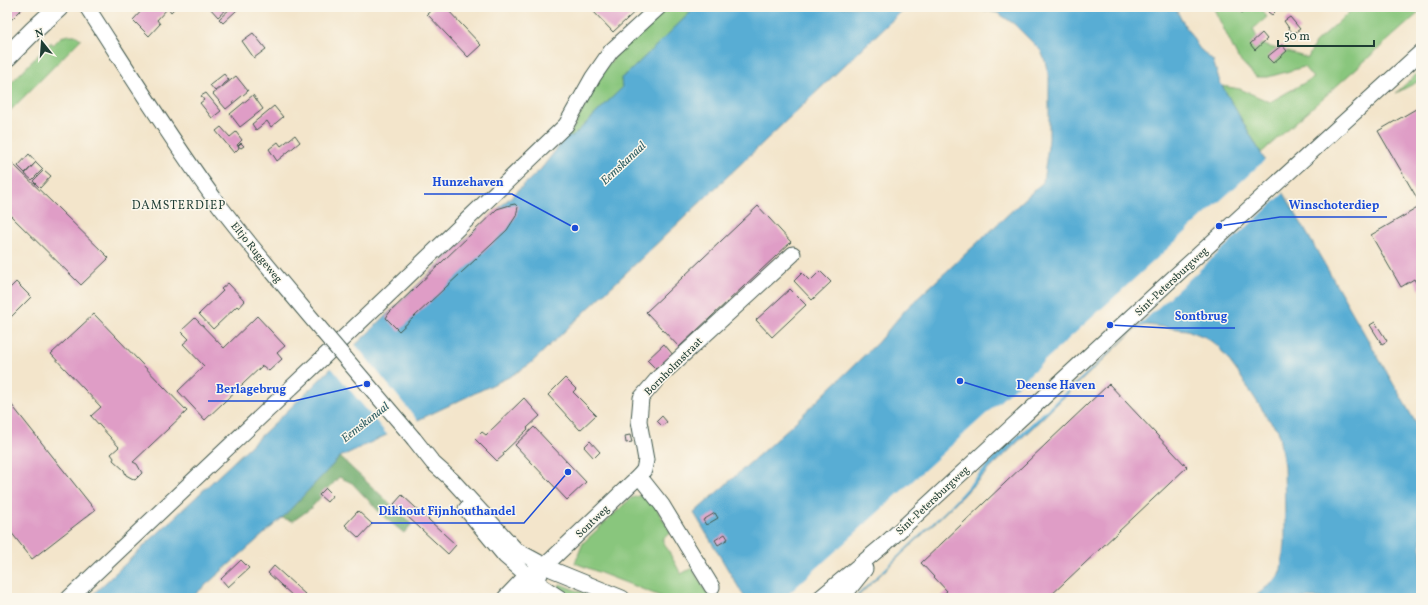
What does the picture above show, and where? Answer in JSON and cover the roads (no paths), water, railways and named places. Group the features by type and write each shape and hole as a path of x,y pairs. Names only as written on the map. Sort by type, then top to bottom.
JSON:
{"main road":[{"path":"7,57 59,7"}],"street":[{"name":"Eltjo Ruggeweg","path":"87,7 186,158 252,246 414,439 433,463 446,485 500,552 532,579"},
{"path":"69,598 566,125 593,77 611,51 659,7"},
{"name":"Sint-Petersburgweg","path":"820,598 886,543 1421,52"},
{"name":"Bornholmstraat","path":"639,476 644,470 646,460 639,421 641,398 659,377 792,254"},
{"name":"Eltjo Ruggeweg","path":"433,463 452,480 511,544 528,557 544,566"},
{"path":"639,476 662,505 712,587"},
{"name":"Sontweg","path":"505,598 532,579 639,476"},
{"name":"Sint-Petersburgweg","path":"842,598 886,543"},
{"path":"544,566 622,598"},
{"path":"532,579 560,598"},
{"name":"Sontweg","path":"522,598 532,579"}],"water":[{"name":"Eemskanaal","path":"696,7 906,7 530,364 511,376 340,457 282,518 191,598 89,598 282,416 457,247 541,169 566,137 573,136 622,88 621,78"},
{"path":"969,7 1175,7 1199,48 1213,61 1220,82 1421,432 1421,598 1254,598 1280,575 1285,544 1284,466 1278,430 1269,420 1239,374 1218,346 1205,337 1187,330 1147,325 1138,327 1130,334 856,598 745,598 694,513 790,427 878,342 906,309 1043,182 1049,139 1049,78 1041,51 1014,24 998,13"}],"place":[{"name":"Winschoterdiep","path":"1219,226"},
{"name":"Hunzehaven","path":"575,228"},
{"name":"Sontbrug","path":"1110,325"},
{"name":"Deense Haven","path":"960,381"},
{"name":"Berlagebrug","path":"367,384"},
{"name":"Dikhout Fijnhouthandel","path":"568,472"}],"district":[{"name":"DAMSTERDIEP","path":"179,205"}]}
